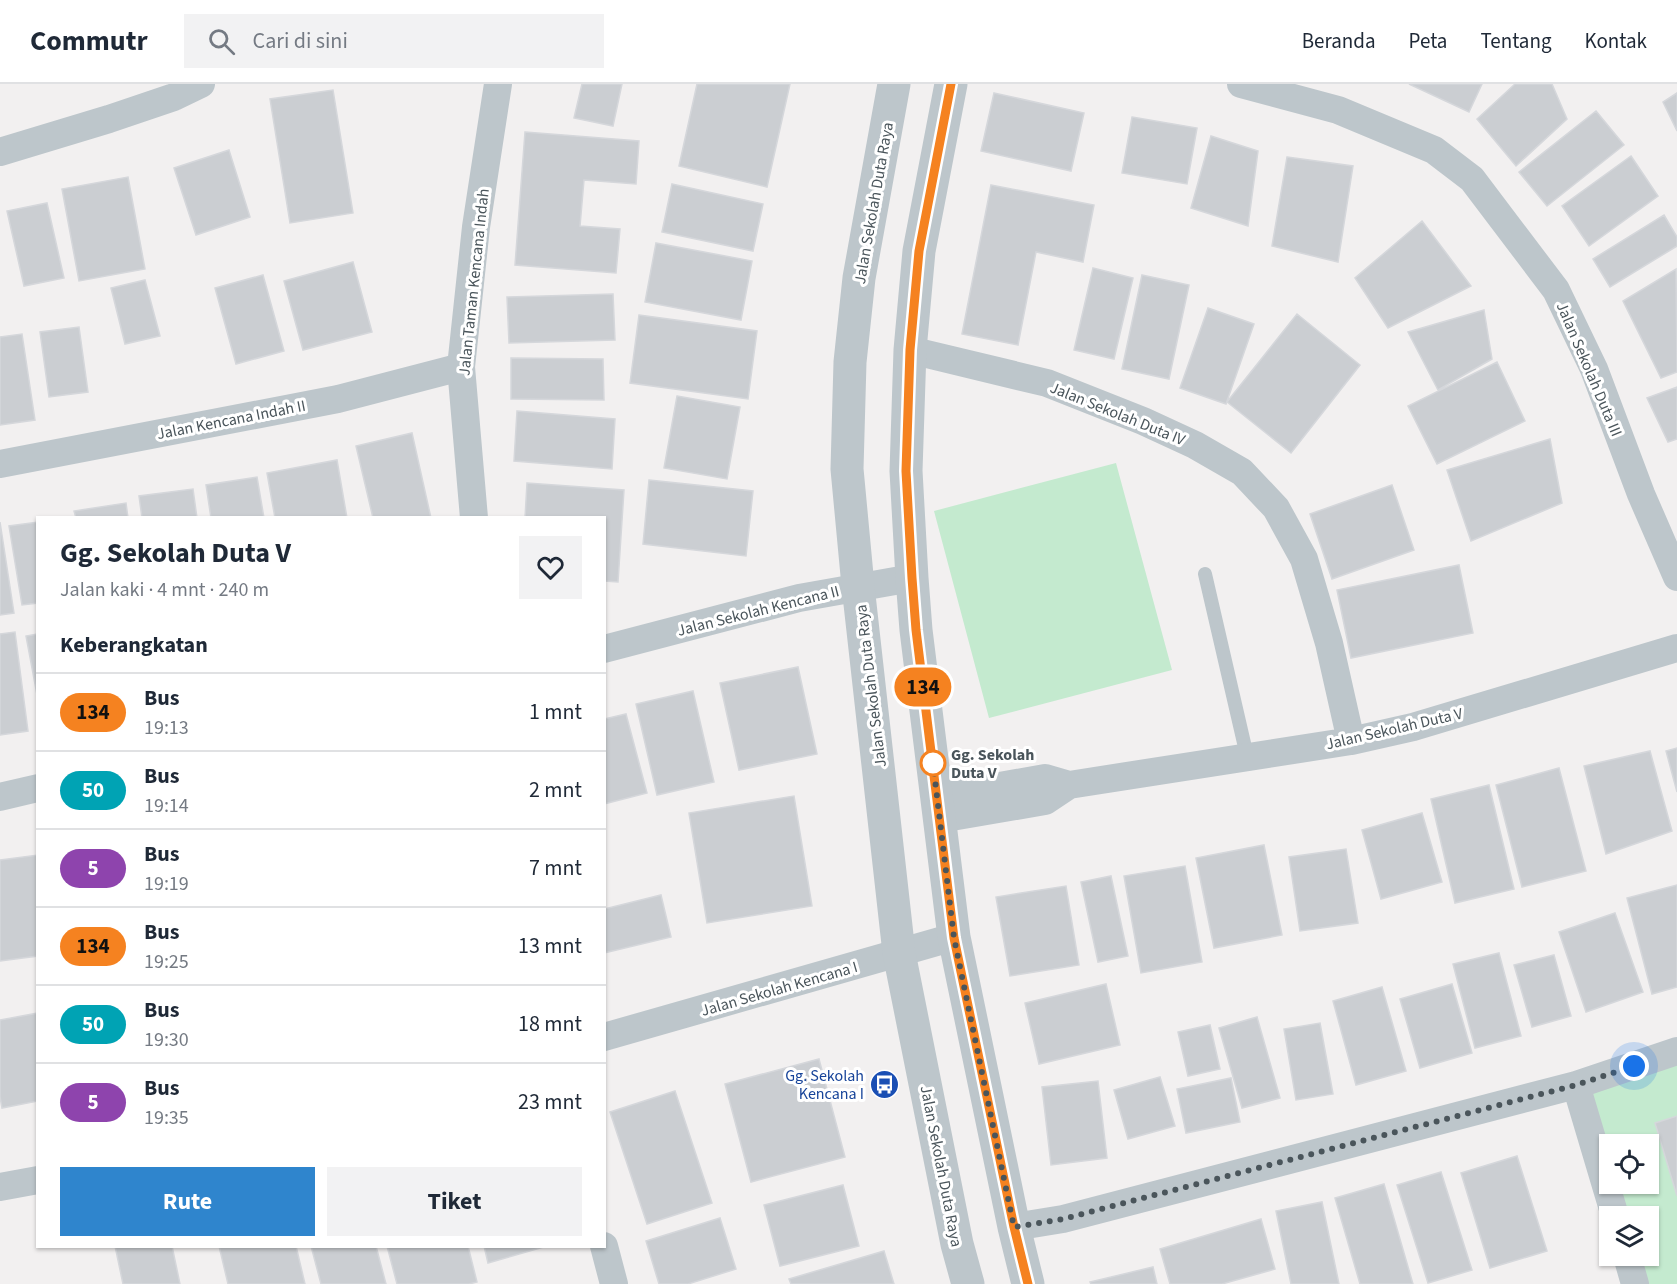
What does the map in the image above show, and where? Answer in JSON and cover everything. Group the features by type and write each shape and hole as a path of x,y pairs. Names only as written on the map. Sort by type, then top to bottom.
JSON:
{"street":[{"path":"0,152 109,119 174,97 201,84"},
{"name":"Jalan Taman Kencana Indah","path":"474,516 461,367 476,227 498,84"},
{"name":"Jalan Sekolah Duta Raya","path":"894,84 860,278 850,362 846,469 899,953 957,1244 968,1284"},
{"path":"951,84 919,251 910,350 906,471 912,578 916,630 954,938 1028,1284"},
{"name":"Jalan Sekolah Duta III","path":"1241,84 1338,110 1434,150 1472,179 1556,290 1594,369 1641,494 1677,577"},
{"name":"Jalan Sekolah Duta IV","path":"910,350 1047,383 1143,421 1195,445 1242,472 1276,508 1304,559 1329,643 1351,741"},
{"name":"Jalan Kencana Indah II","path":"0,464 338,399 461,367"},
{"name":"Jalan Sekolah Kencana II","path":"606,648 799,598 912,578"},
{"name":"Jalan Sekolah Duta V","path":"939,808 1045,778 1069,785 1351,741 1413,727 1677,648"},
{"path":"0,797 36,788"},
{"name":"Jalan Sekolah Kencana I","path":"606,1036 954,938"},
{"path":"1014,1227 1063,1219 1576,1085 1677,1051"},
{"path":"1576,1085 1612,1206"},
{"path":"0,1187 36,1180"},
{"path":"604,1248 614,1284"},
{"path":"1630,1266 1635,1284"}],"lane":[{"path":"1205,574 1247,756"}],"green space":[{"path":"1116,463 1172,670 989,718 934,511"},
{"path":"1677,1045 1677,1284 1629,1284 1623,1266 1659,1266 1659,1206 1607,1206 1603,1194 1659,1194 1659,1134 1599,1134 1599,1180 1569,1082"}],"building":[{"path":"582,84 622,84 613,126 574,118"},
{"path":"697,84 790,84 767,187 679,166"},
{"path":"1409,84 1482,84 1469,112"},
{"path":"1515,84 1552,84 1567,119 1516,166 1477,119"},
{"path":"333,90 353,213 290,223 270,99"},
{"path":"994,93 1084,113 1071,171 981,151"},
{"path":"1677,93 1677,131 1663,102"},
{"path":"1596,111 1624,145 1547,206 1519,172"},
{"path":"1132,117 1197,128 1187,184 1122,173"},
{"path":"525,132 639,141 636,184 584,180 580,226 620,229 616,273 515,265"},
{"path":"1211,136 1258,151 1248,226 1191,208"},
{"path":"229,150 250,217 196,235 174,168"},
{"path":"1631,156 1658,196 1589,246 1562,206"},
{"path":"1287,157 1353,166 1338,262 1272,246"},
{"path":"128,177 145,269 79,281 62,189"},
{"path":"672,184 763,204 753,251 662,232"},
{"path":"991,185 1094,205 1083,262 1036,252 1018,345 962,334"},
{"path":"47,203 64,278 24,286 7,211"},
{"path":"1664,215 1677,237 1677,246 1610,287 1593,259"},
{"path":"1422,221 1471,286 1388,328 1355,278"},
{"path":"656,243 752,261 741,320 645,302"},
{"path":"353,262 372,332 303,350 284,281"},
{"path":"1093,268 1133,278 1114,359 1074,350"},
{"path":"1676,269 1677,372 1661,378 1623,301"},
{"path":"263,275 284,351 236,364 215,288"},
{"path":"1142,275 1189,285 1169,379 1122,369"},
{"path":"145,280 160,336 125,344 111,288"},
{"path":"613,294 615,340 509,343 507,297"},
{"path":"1208,308 1254,324 1226,404 1180,388"},
{"path":"1484,310 1492,359 1438,390 1408,332"},
{"path":"1297,314 1360,365 1291,453 1227,402"},
{"path":"639,315 757,331 748,399 630,383"},
{"path":"79,327 88,392 49,397 40,332"},
{"path":"22,334 35,420 0,425 0,337"},
{"path":"511,358 603,359 604,400 511,399"},
{"path":"1497,362 1525,421 1437,464 1408,406"},
{"path":"1677,387 1677,439 1668,442 1647,398"},
{"path":"677,396 740,407 727,479 664,468"},
{"path":"517,411 615,419 612,469 514,461"},
{"path":"412,433 431,516 373,516 356,446"},
{"path":"1550,439 1562,503 1471,541 1447,470"},
{"path":"337,460 347,516 275,516 267,473"},
{"path":"257,477 264,516 211,516 206,485"},
{"path":"649,480 753,491 746,556 643,544"},
{"path":"527,483 624,490 618,582 606,581 606,516 525,516"},
{"path":"1392,485 1414,550 1332,579 1310,514"},
{"path":"193,489 197,516 142,516 139,496"},
{"path":"126,503 128,516 75,516 74,511"},
{"path":"0,522 14,613 0,615"},
{"path":"36,522 36,603 22,605 9,526"},
{"path":"1459,565 1473,633 1351,658 1337,590"},
{"path":"15,632 28,731 0,735 0,634"},
{"path":"36,634 36,689 26,636"},
{"path":"798,667 817,754 739,770 720,683"},
{"path":"693,691 714,782 657,795 636,704"},
{"path":"626,714 647,793 606,803 606,719"},
{"path":"1677,748 1677,792 1666,751"},
{"path":"1650,751 1672,831 1606,854 1584,766"},
{"path":"1559,768 1586,871 1522,887 1496,785"},
{"path":"1489,785 1514,889 1455,903 1431,799"},
{"path":"794,796 812,906 707,923 689,813"},
{"path":"1422,813 1442,882 1381,899 1362,830"},
{"path":"1264,845 1282,935 1214,948 1196,858"},
{"path":"1346,849 1358,923 1300,931 1289,857"},
{"path":"36,855 36,956 0,961 0,860"},
{"path":"1185,866 1202,962 1141,973 1124,876"},
{"path":"1111,876 1128,956 1098,962 1081,882"},
{"path":"1677,885 1677,987 1652,994 1627,898"},
{"path":"1066,886 1079,965 1010,976 996,897"},
{"path":"661,895 671,937 606,953 606,909"},
{"path":"1615,913 1643,992 1586,1012 1559,932"},
{"path":"1499,953 1521,1036 1475,1048 1453,964"},
{"path":"1554,955 1571,1016 1532,1027 1514,965"},
{"path":"1106,984 1120,1045 1039,1064 1025,1003"},
{"path":"1452,984 1472,1053 1420,1068 1400,999"},
{"path":"1382,987 1406,1071 1356,1085 1333,1001"},
{"path":"36,1013 36,1101 2,1108 0,1020"},
{"path":"1257,1017 1280,1098 1242,1108 1219,1028"},
{"path":"1320,1023 1333,1094 1296,1100 1284,1029"},
{"path":"1210,1025 1220,1069 1188,1076 1178,1032"},
{"path":"819,1059 845,1157 751,1182 725,1084"},
{"path":"1160,1077 1175,1126 1128,1139 1114,1090"},
{"path":"1231,1078 1240,1122 1186,1133 1177,1089"},
{"path":"1098,1081 1107,1158 1051,1165 1042,1087"},
{"path":"675,1091 712,1203 647,1224 610,1112"},
{"path":"1677,1116 1677,1196 1659,1134 1655,1123"},
{"path":"1517,1156 1547,1251 1490,1268 1461,1173"},
{"path":"1441,1172 1472,1270 1428,1283 1397,1185"},
{"path":"1384,1184 1413,1284 1360,1284 1335,1198"},
{"path":"843,1185 859,1246 780,1266 764,1205"},
{"path":"1322,1202 1339,1284 1291,1284 1276,1211"},
{"path":"720,1218 736,1269 688,1284 659,1284 646,1241"},
{"path":"1261,1219 1275,1269 1222,1284 1170,1284 1160,1249"},
{"path":"115,1248 172,1248 180,1284 123,1284"},
{"path":"219,1248 296,1248 305,1284 228,1284"},
{"path":"312,1248 377,1248 386,1284 321,1284"},
{"path":"388,1248 468,1248 477,1282 397,1284"},
{"path":"484,1248 540,1248 488,1263"},
{"path":"884,1251 894,1284 791,1284 789,1279"},
{"path":"1153,1267 1157,1284 1091,1284 1090,1282"}],"bus line":[{"name":"134","path":"951,84 919,251 910,350 906,471 912,578 916,630 954,938 1028,1284"}],"place":[{"name":"Gg. Sekolah Duta V","path":"933,763"},
{"name":"Gg. Sekolah Kencana I","path":"885,1084"}],"route":[{"path":"933,763 954,938 1014,1227 1063,1219 1576,1085 1634,1066"}]}
